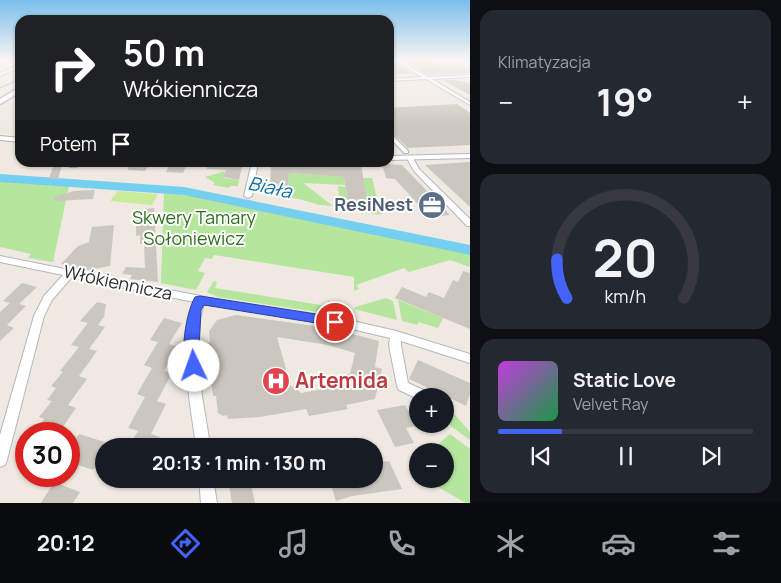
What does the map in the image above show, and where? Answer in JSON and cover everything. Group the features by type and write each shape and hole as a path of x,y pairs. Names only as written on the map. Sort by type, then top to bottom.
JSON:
{"main road":[{"path":"0,102 15,94"}],"street":[{"path":"435,83 470,104"},
{"path":"0,136 15,136"},
{"path":"0,136 15,139"},
{"path":"394,140 408,155 416,170 424,179 470,224"},
{"path":"394,157 470,150"},
{"path":"394,153 408,155 470,156"},
{"path":"248,196 254,167"},
{"path":"414,179 424,179"},
{"name":"Włókiennicza","path":"0,259 200,300 335,322 396,335 470,359"},
{"path":"0,460 39,316 48,298 69,274"},
{"path":"200,300 195,310 192,349 201,438"},
{"path":"396,335 394,345 403,386 409,389"},
{"path":"207,488 209,503"}],"green space":[{"path":"225,171 223,178 239,180 238,186 230,186 229,188 213,185 215,183 205,177"},
{"path":"289,173 344,177 345,185 303,183 333,206 267,194 270,187 288,188"},
{"path":"0,178 69,186 53,262 28,258 31,254 0,247"},
{"path":"362,178 372,178 381,215 334,207 340,207 338,186 345,187 347,199 366,200"},
{"path":"118,191 158,194 152,205 110,201"},
{"name":"Skwery Tamary Sołoniewicz","path":"164,191 299,215 470,250 470,267 450,260 409,272 404,268 356,285 359,289 354,291 354,277 214,255 212,259 205,258 198,271 205,273 196,290 161,283"},
{"path":"214,281 217,282 215,288 327,306 328,301 333,303 334,307 331,306 329,312 324,313 218,297 207,292"},
{"path":"386,298 393,301 397,320 354,309 355,307"},
{"path":"398,300 443,318 438,328 418,322 418,325 402,321"},
{"path":"454,414 470,432 470,440 454,428"},
{"path":"450,434 470,449 470,503 466,503 440,488 454,488 454,443 440,443"}],"building":[{"path":"449,83 470,83 470,95"},
{"path":"457,104 470,113 470,145 408,148 394,135 394,108"},
{"path":"470,162 470,207 425,165"},
{"path":"402,165 450,215 441,216 437,212 426,213 395,179 386,178 383,167"},
{"path":"53,167 62,167 58,179 49,178"},
{"path":"128,167 148,167 145,171 128,170"},
{"path":"168,167 186,167 183,173 166,172"},
{"path":"207,167 242,167 239,180 223,177 226,170 207,169"},
{"path":"271,167 362,167 367,200 347,199 344,177 289,173 288,188 270,187"},
{"path":"95,190 93,199 54,201 54,197 74,191"},
{"path":"154,208 158,282 130,279 132,275 122,274 126,267 145,268 144,244 140,244 140,235 136,236 136,210"},
{"path":"114,225 110,266 87,270 61,264 78,246 89,242 92,227"},
{"path":"463,271 470,273 470,329 395,298 402,287 426,297 429,292 444,298 453,280 458,282"},
{"path":"22,283 37,287 19,304 26,306 7,325 14,328 0,341 0,312 10,303 3,301"},
{"path":"97,302 106,304 104,317 98,325 105,327 89,349 97,351 79,376 87,379 68,405 76,408 66,422 42,422 44,419 39,417 52,401 47,400 56,388 51,386 63,372 60,371 79,347 71,345 88,323 80,321"},
{"path":"236,315 329,328 379,341 375,367 382,369 375,399 346,405 348,409 309,416 306,409 260,417 228,419 227,415 223,416 218,413 216,396 213,396 206,343 210,342 209,331 217,320","holes":["277,337 328,345 355,353 350,374 348,373 344,385 301,393 298,390 295,391 294,386 291,387"]},
{"path":"164,318 182,323 169,344 177,347 164,371 172,373 157,401 166,404 151,434 160,437 134,438 138,431 128,428 145,397 137,394 152,368 144,365 158,342 150,340"},
{"path":"418,360 470,383 470,394 466,406 454,400 454,388 428,388 409,379"},
{"path":"405,405 409,412 409,427 406,428 414,443 395,447 377,410"},
{"path":"80,434 95,439 95,467 93,470 80,466"},
{"path":"389,461 402,489 352,496 336,501 332,488 383,488 383,462"},
{"path":"51,487 67,487 80,492 73,503 41,503"},
{"path":"230,488 252,488 255,503 232,503"}],"waterway":[{"name":"Biała","path":"0,178 184,191 470,250"}],"railway":[{"path":"0,88 10,83"}],"place":[{"name":"ResiNest","path":"432,205"},
{"name":"Artemida","path":"276,381"}],"route":[{"path":"194,366 192,349 195,310 200,300 335,322"}]}
